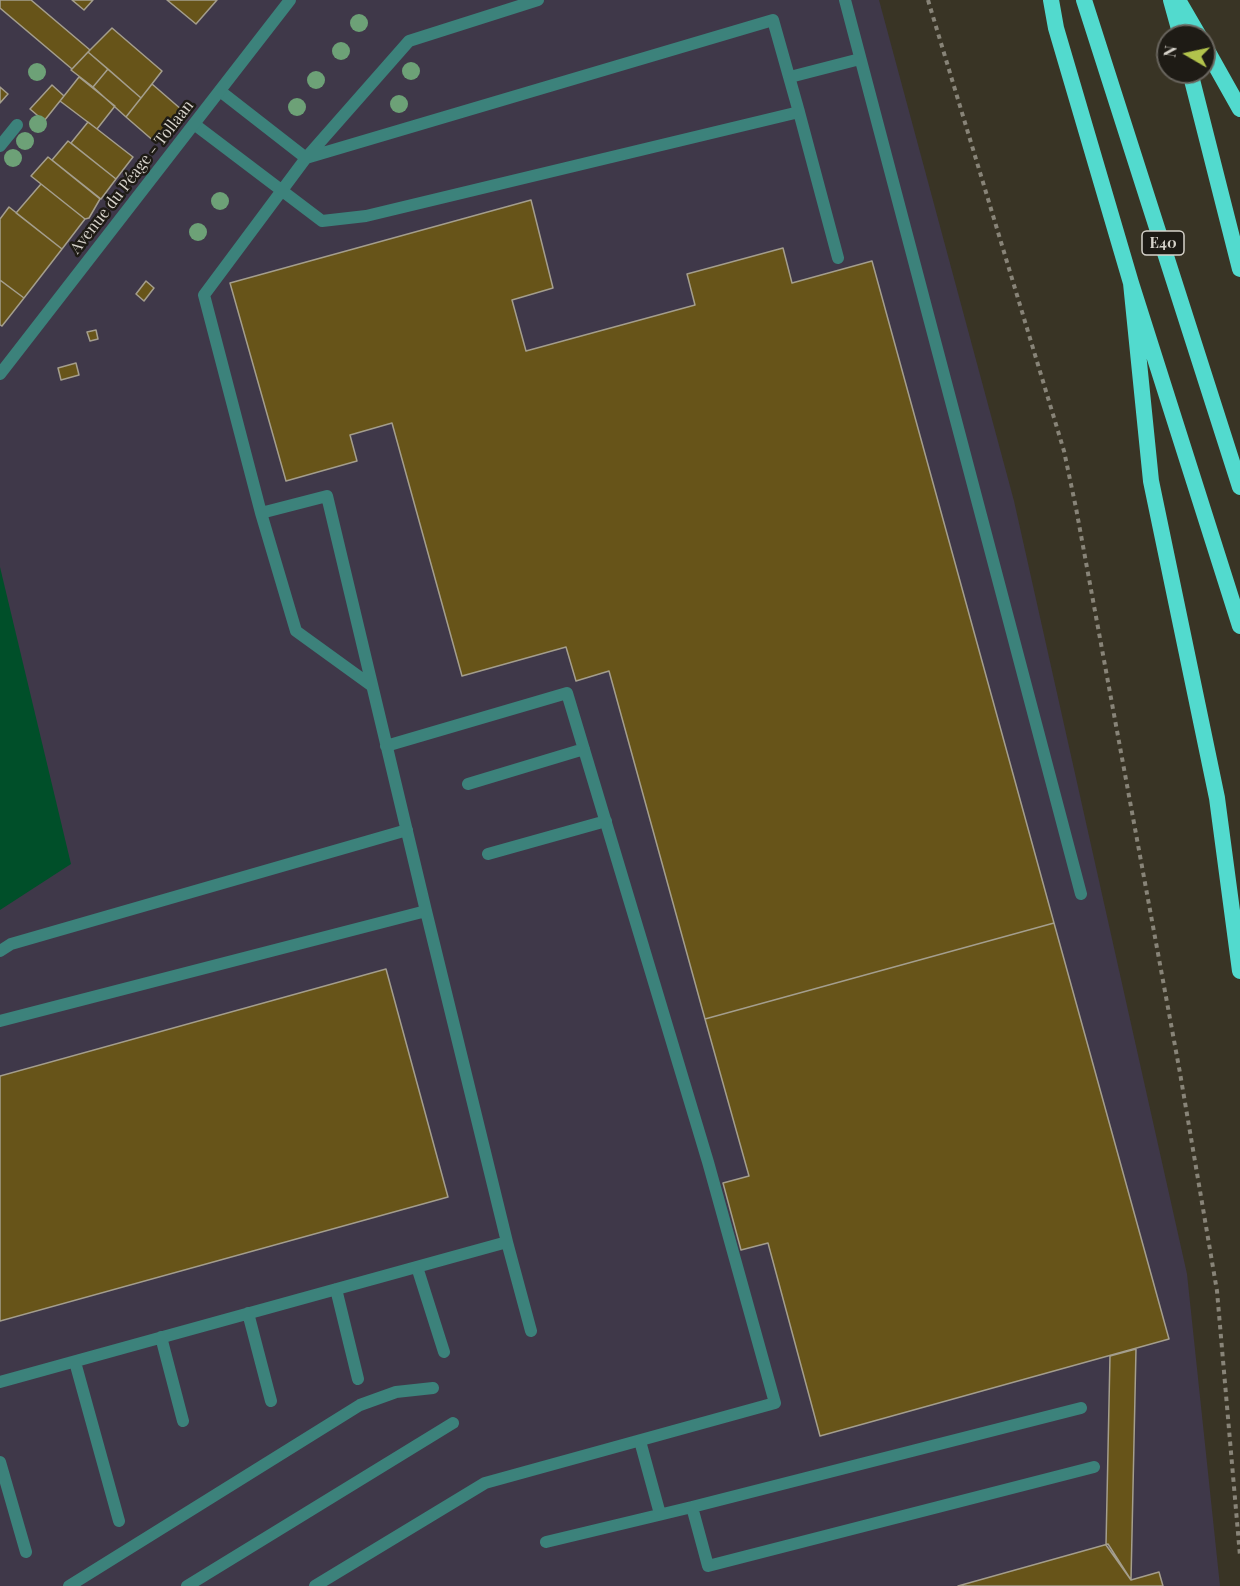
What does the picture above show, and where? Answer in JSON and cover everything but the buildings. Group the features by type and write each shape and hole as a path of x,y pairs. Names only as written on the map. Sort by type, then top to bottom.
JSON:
{"highway":[{"name":"E40","path":"1051,0 1056,28 1131,283 1240,626"},
{"name":"E40","path":"1084,0 1240,487"},
{"path":"1171,0 1177,24"},
{"path":"1178,0 1192,24"},
{"path":"1216,66 1240,109"},
{"path":"1193,84 1240,269"},
{"path":"1131,283 1151,481 1217,798 1240,971"}],"street":[{"name":"Avenue du Péage - Tollaan","path":"0,374 290,0"},
{"path":"372,686 297,631 261,513 204,295 283,192 306,158 409,41 538,0"},
{"path":"844,0 1081,894"},
{"path":"306,158 773,20 838,258"},
{"path":"790,77 860,59"},
{"path":"220,91 306,158"},
{"path":"194,124 322,220 366,216 799,112"},
{"path":"0,146 17,125"},
{"path":"261,513 327,496 426,911 531,1331"},
{"path":"315,1586 485,1483 775,1403 708,1162 567,693 386,746"},
{"path":"468,784 584,749"},
{"path":"488,854 606,821"},
{"path":"0,951 11,944 407,830"},
{"path":"0,1021 426,911"},
{"path":"0,1382 507,1242"},
{"path":"417,1267 444,1352"},
{"path":"336,1289 358,1378"},
{"path":"248,1313 271,1401"},
{"path":"161,1337 183,1421"},
{"path":"75,1362 119,1521"},
{"path":"69,1586 360,1405 396,1392 433,1388"},
{"path":"546,1542 1081,1408"},
{"path":"187,1586 453,1423"},
{"path":"640,1442 660,1514"},
{"path":"0,1462 26,1552"},
{"path":"692,1507 708,1566 1094,1467"}],"path":[{"path":"928,0 1064,451 1076,508 1180,1073 1216,1291 1240,1556"}],"shaded area":[{"path":"0,0 879,0 1014,501 1187,1274 1220,1586 0,1586"}],"green space":[{"path":"0,567 71,864 0,910"}]}
